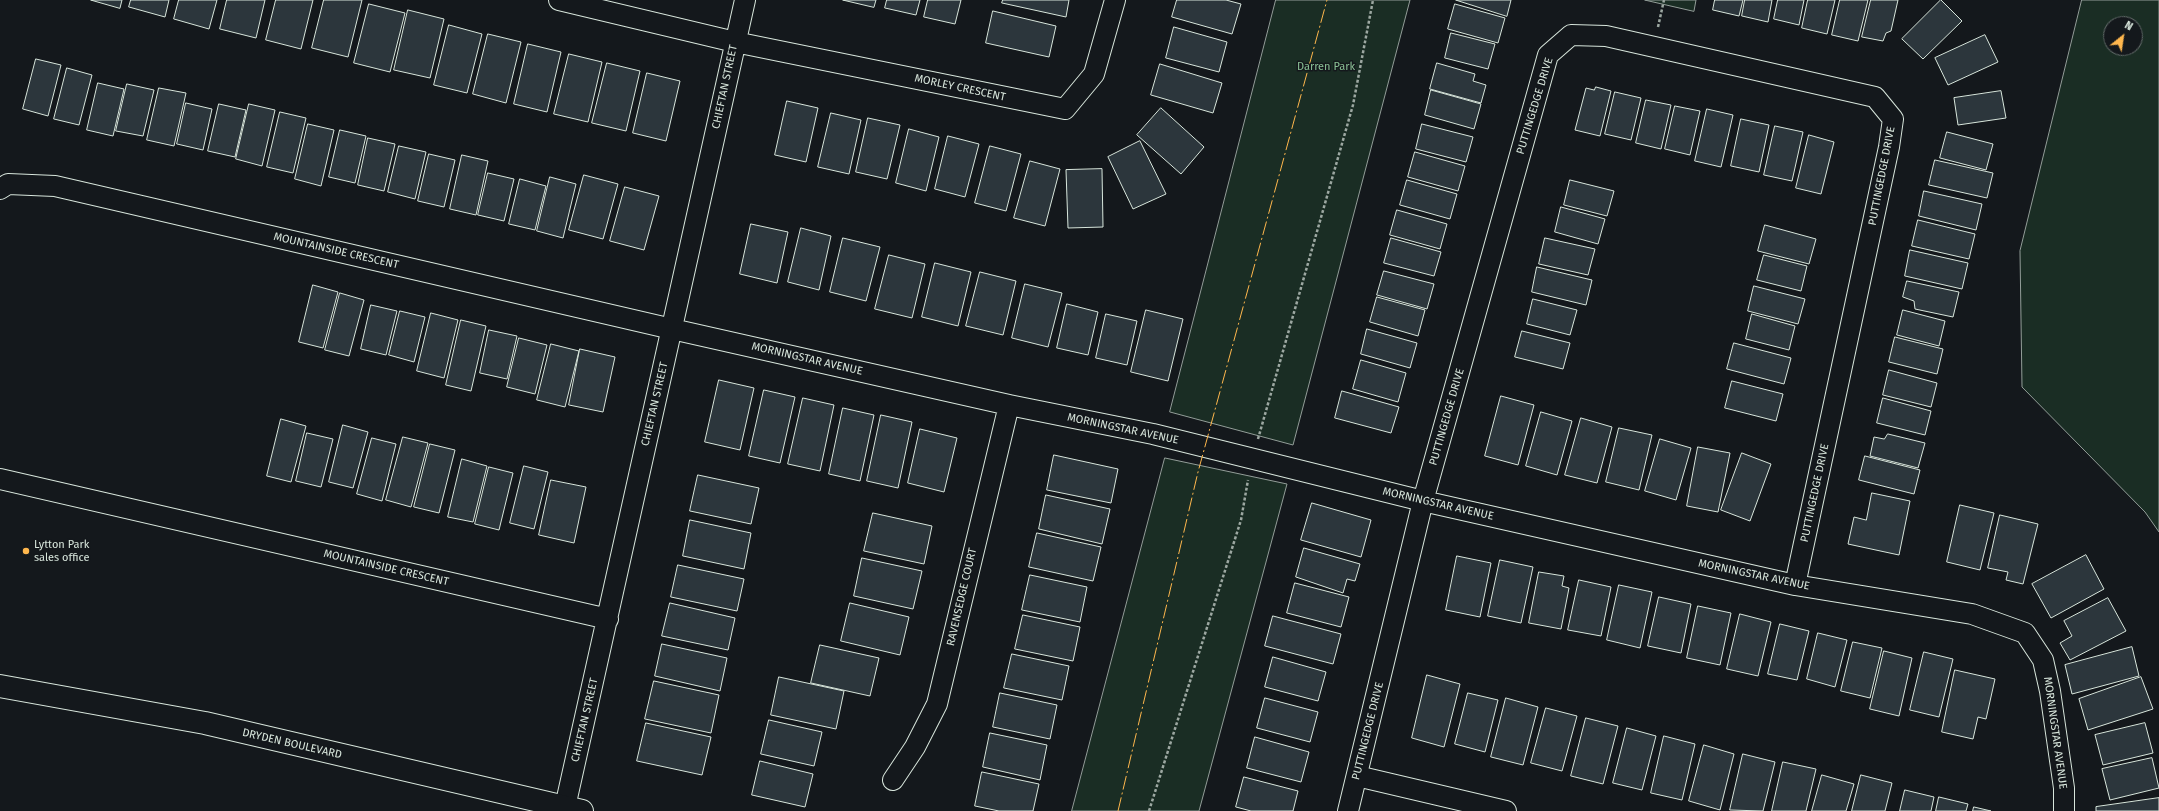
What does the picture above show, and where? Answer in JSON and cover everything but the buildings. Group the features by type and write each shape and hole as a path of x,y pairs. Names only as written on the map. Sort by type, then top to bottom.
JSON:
{"street":[{"path":"559,0 735,42"},
{"name":"CHIEFTAN STREET","path":"574,809 608,619 745,0"},
{"name":"MORLEY CRESCENT","path":"735,42 1065,109 1094,74 1115,0"},
{"name":"PUTTINGEDGE DRIVE","path":"1348,811 1358,776 1423,501 1548,55 1571,35 1606,36 1875,97 1893,119 1889,147 1795,585"},
{"name":"MOUNTAINSIDE CRESCENT","path":"0,189 8,184 55,186 672,329"},
{"name":"MORNINGSTAR AVENUE","path":"672,329 1008,405 1153,434 1423,501 1795,585 1972,614 2025,633 2043,660 2050,691 2064,788 2064,811"},
{"name":"RAVENSEDGE COURT","path":"893,780 915,747 937,704 1008,405"},
{"name":"MOUNTAINSIDE CRESCENT","path":"0,479 608,619"},
{"name":"DRYDEN BOULEVARD","path":"0,686 205,723 574,809"},
{"path":"1358,776 1506,811"}],"path":[{"path":"1149,811 1242,520 1252,459 1353,105 1373,0"},
{"path":"1654,46 1664,0"}],"green space":[{"name":"Darren Park","path":"1276,0 1410,0 1293,445 1170,412"},
{"path":"1645,0 1696,0 1694,11"},
{"path":"2082,0 2159,0 2159,532 2145,512 2022,387 2020,251"},
{"path":"1165,458 1287,484 1199,811 1072,811"}],"power":[{"path":"1118,811 1198,472 1327,0"}],"place":[{"name":"Lytton Park sales office","path":"26,551"}]}
